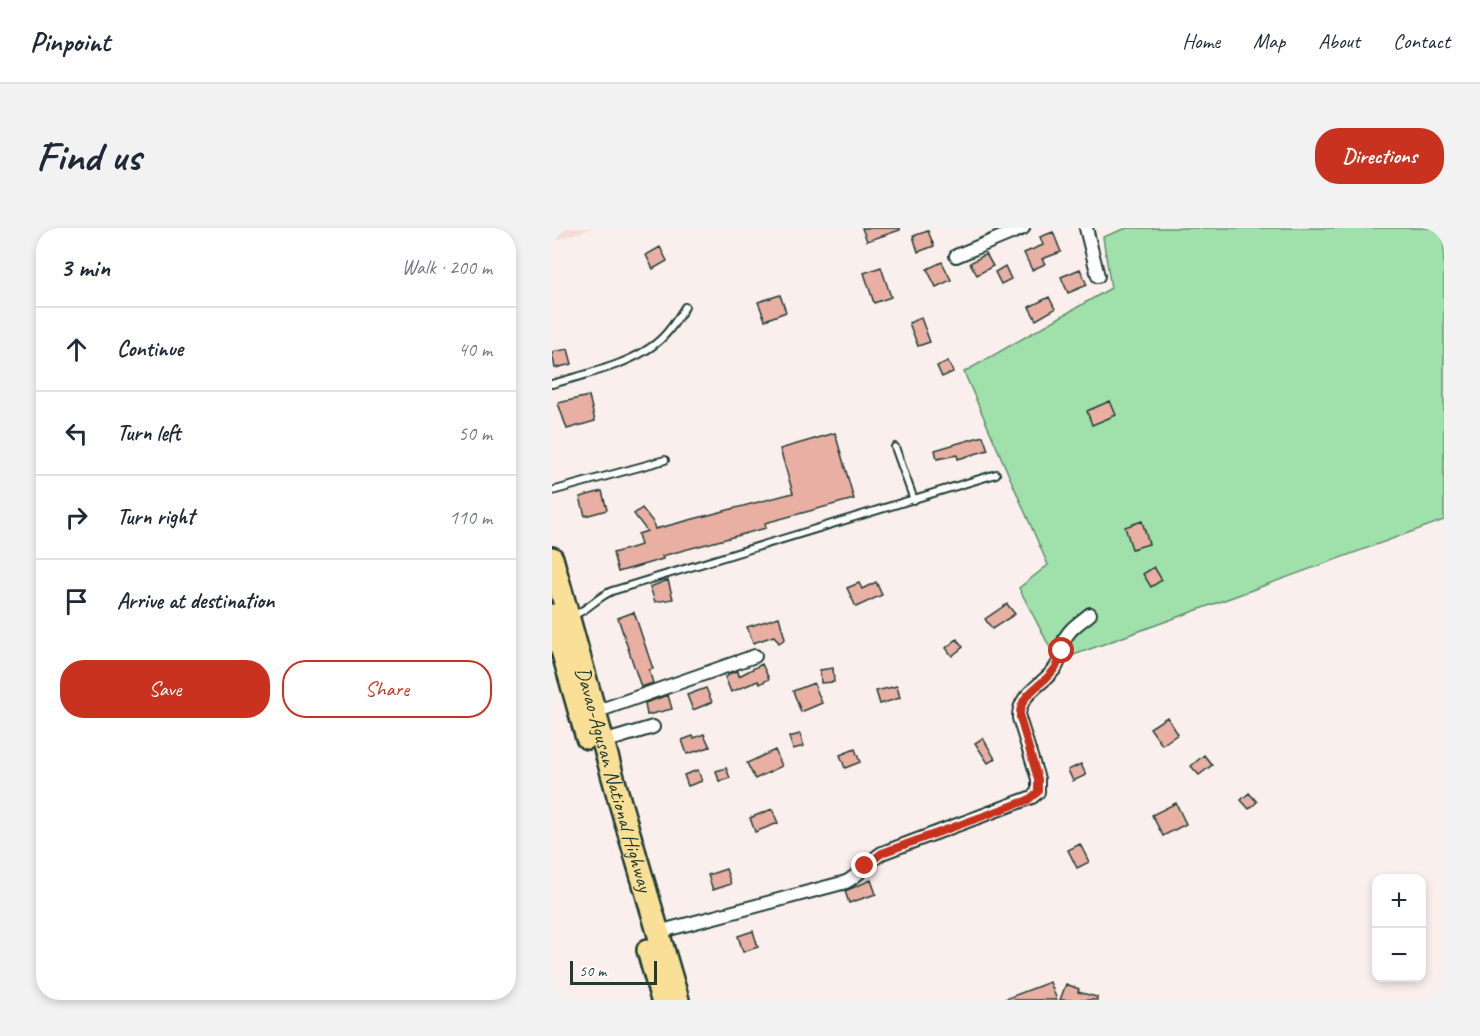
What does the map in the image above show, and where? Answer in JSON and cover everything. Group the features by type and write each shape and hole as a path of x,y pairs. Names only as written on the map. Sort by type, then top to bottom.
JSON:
{"highway":[{"name":"Davao-Agusan National Highway","path":"552,558 558,617 651,924 678,1000"},
{"name":"Davao-Agusan National Highway","path":"558,617 595,712 651,924 662,1000"}],"street":[{"path":"956,256 1023,228"},
{"path":"1086,228 1098,276"},
{"path":"651,924 846,882 855,878 882,853 1032,797 1038,792 1038,779 1019,708 1023,699 1057,666 1070,630 1090,614"},
{"path":"595,712 755,656"},
{"path":"603,742 653,727"}],"lane":[{"path":"552,384 581,376 649,349 663,338 685,307"},
{"path":"896,447 914,500"},
{"path":"552,491 664,460"},
{"path":"558,617 581,612 601,596 612,591 996,474"}],"shaded area":[{"path":"552,228 594,228 552,241"}],"green space":[{"path":"1127,228 1444,228 1444,520 1057,661 1019,588 1048,565 964,372 1111,288 1103,237"}],"building":[{"path":"862,228 900,228 900,230 867,241"},
{"path":"928,231 934,246 918,252 913,236"},
{"path":"1053,232 1061,252 1042,259 1045,264 1032,270 1024,253 1043,245 1040,237"},
{"path":"660,247 667,261 653,269 646,255"},
{"path":"986,254 993,266 977,275 970,263"},
{"path":"942,262 951,280 936,287 927,269"},
{"path":"1005,266 1011,279 1001,284 995,272"},
{"path":"881,267 891,297 874,303 864,273"},
{"path":"1080,269 1087,285 1068,293 1061,277"},
{"path":"780,295 786,312 765,320 758,302"},
{"path":"1049,297 1055,309 1036,320 1029,307"},
{"path":"921,318 930,342 918,346 909,323"},
{"path":"568,349 572,364 555,368 552,352"},
{"path":"948,361 953,372 942,377 937,366"},
{"path":"589,396 595,421 567,429 558,403"},
{"path":"1110,401 1116,415 1092,425 1087,411"},
{"path":"835,433 854,499 765,523 766,528 662,556 663,559 618,572 613,553 641,545 638,534 647,531 634,514 642,508 653,522 655,529 793,493 780,449"},
{"path":"983,436 988,450 958,459 957,455 937,459 935,450"},
{"path":"602,491 607,510 585,516 580,497"},
{"path":"1142,521 1149,544 1132,549 1125,527"},
{"path":"1154,567 1162,580 1151,587 1143,574"},
{"path":"668,580 673,599 655,602 650,587"},
{"path":"876,582 882,595 856,607 847,588 859,583 862,589"},
{"path":"1007,604 1015,614 992,629 985,619"},
{"path":"634,612 653,669 649,670 653,683 641,687 618,618"},
{"path":"779,617 785,639 779,643 774,636 753,643 747,627"},
{"path":"957,639 963,647 952,656 946,648"},
{"path":"762,664 769,679 760,684 758,681 731,692 725,677 728,674 738,671 739,676"},
{"path":"833,668 834,682 821,683 820,670"},
{"path":"814,683 822,703 801,712 793,691"},
{"path":"897,686 900,698 880,704 876,691"},
{"path":"706,688 712,702 693,710 687,695"},
{"path":"668,695 672,709 647,715 645,703"},
{"path":"1167,717 1178,734 1162,745 1150,728"},
{"path":"704,734 710,747 687,754 682,740"},
{"path":"800,734 804,746 793,749 789,737"},
{"path":"983,738 995,759 988,763 975,743"},
{"path":"855,749 860,762 845,768 840,755"},
{"path":"775,750 782,766 755,779 747,763"},
{"path":"1204,755 1212,765 1199,775 1191,766"},
{"path":"1081,764 1086,775 1073,781 1068,770"},
{"path":"726,768 730,778 719,781 716,771"},
{"path":"698,770 702,781 688,786 684,775"},
{"path":"1249,793 1257,802 1249,809 1241,800"},
{"path":"1176,803 1186,824 1163,836 1152,815"},
{"path":"772,809 778,823 755,832 750,818"},
{"path":"1080,844 1089,862 1077,868 1068,850"},
{"path":"726,869 731,884 713,890 708,875"},
{"path":"871,880 876,894 849,903 845,891"},
{"path":"753,931 758,947 743,952 738,936"},
{"path":"1050,982 1057,1000 1005,1000 1005,999"},
{"path":"1066,984 1079,989 1078,992 1097,997 1097,1000 1060,1000"}],"route":[{"path":"865,866 882,853 1028,800 1038,792 1038,779 1019,708 1023,699 1057,666 1062,651"}]}
